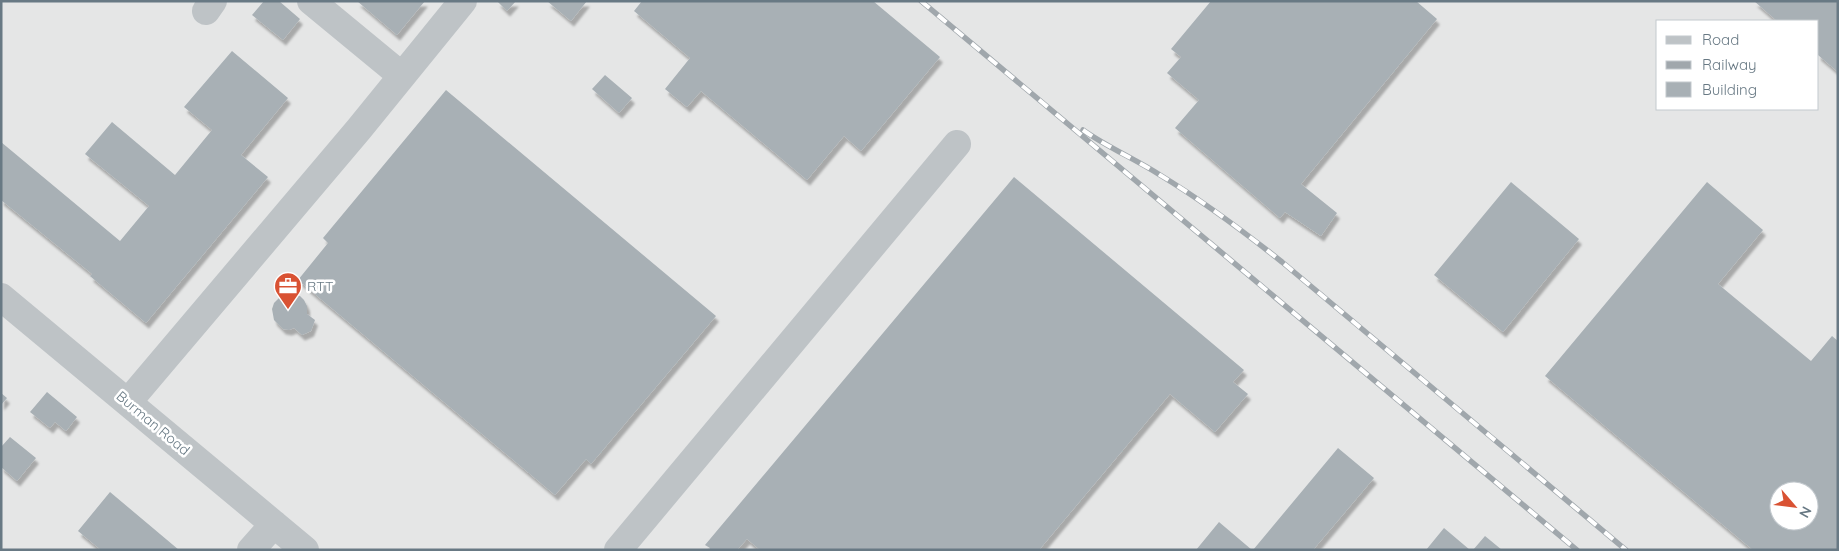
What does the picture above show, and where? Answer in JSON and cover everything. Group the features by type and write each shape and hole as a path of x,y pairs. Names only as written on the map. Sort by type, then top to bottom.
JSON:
{"street":[{"path":"311,1 402,76"},
{"path":"128,402 463,1"},
{"path":"630,546 957,144"},
{"name":"Burman Road","path":"1,297 305,550"},
{"path":"251,550 274,524"}],"shaded area":[{"path":"1,1 1838,1 1838,550 1,550"}],"building":[{"path":"264,1 279,1 300,19 283,40 252,15"},
{"path":"357,1 425,1 397,35"},
{"path":"497,1 516,1 507,11"},
{"path":"547,1 587,1 571,21"},
{"path":"642,1 873,1 940,57 861,151 844,136 807,180 701,91 687,107 665,89 690,58 634,11"},
{"path":"1211,1 1416,1 1437,19 1301,184 1337,213 1321,236 1285,212 1280,218 1175,128 1199,100 1167,73 1181,57 1171,49"},
{"path":"1754,1 1838,1 1838,72 1819,56 1819,20 1776,20"},
{"path":"232,51 288,98 241,155 268,177 146,323 90,276 92,274 1,200 1,142 120,241 149,206 85,154 112,122 175,175 212,130 184,107"},
{"path":"605,75 632,98 619,113 592,89"},
{"path":"446,90 716,316 591,464 586,459 555,495 298,280 328,243 323,238"},
{"path":"1014,177 1244,370 1233,382 1248,394 1215,432 1170,394 1039,550 760,550 747,539 737,550 709,550 710,548 705,545"},
{"path":"1511,182 1579,239 1503,332 1434,275"},
{"path":"1707,182 1763,230 1718,284 1811,361 1832,336 1838,341 1838,550 1753,550 1545,376"},
{"path":"288,293 300,296 304,300 307,306 307,314 315,320 311,331 302,335 294,328 289,330 283,329 274,320 272,309 274,303 282,295"},
{"path":"47,392 77,417 66,431 55,422 50,428 30,412"},
{"path":"1,393 7,398 1,405"},
{"path":"10,437 36,458 17,481 1,467 1,447"},
{"path":"1338,448 1374,478 1313,550 1253,550"},
{"path":"110,492 179,550 101,550 78,531"},
{"path":"1219,522 1252,550 1196,550"},
{"path":"1444,528 1470,550 1426,550"},
{"path":"1485,536 1502,550 1473,550"}],"railway":[{"path":"921,1 1577,550"},
{"path":"1083,130 1176,185 1253,239 1626,550"}],"place":[{"name":"RTT","path":"288,310"}]}
